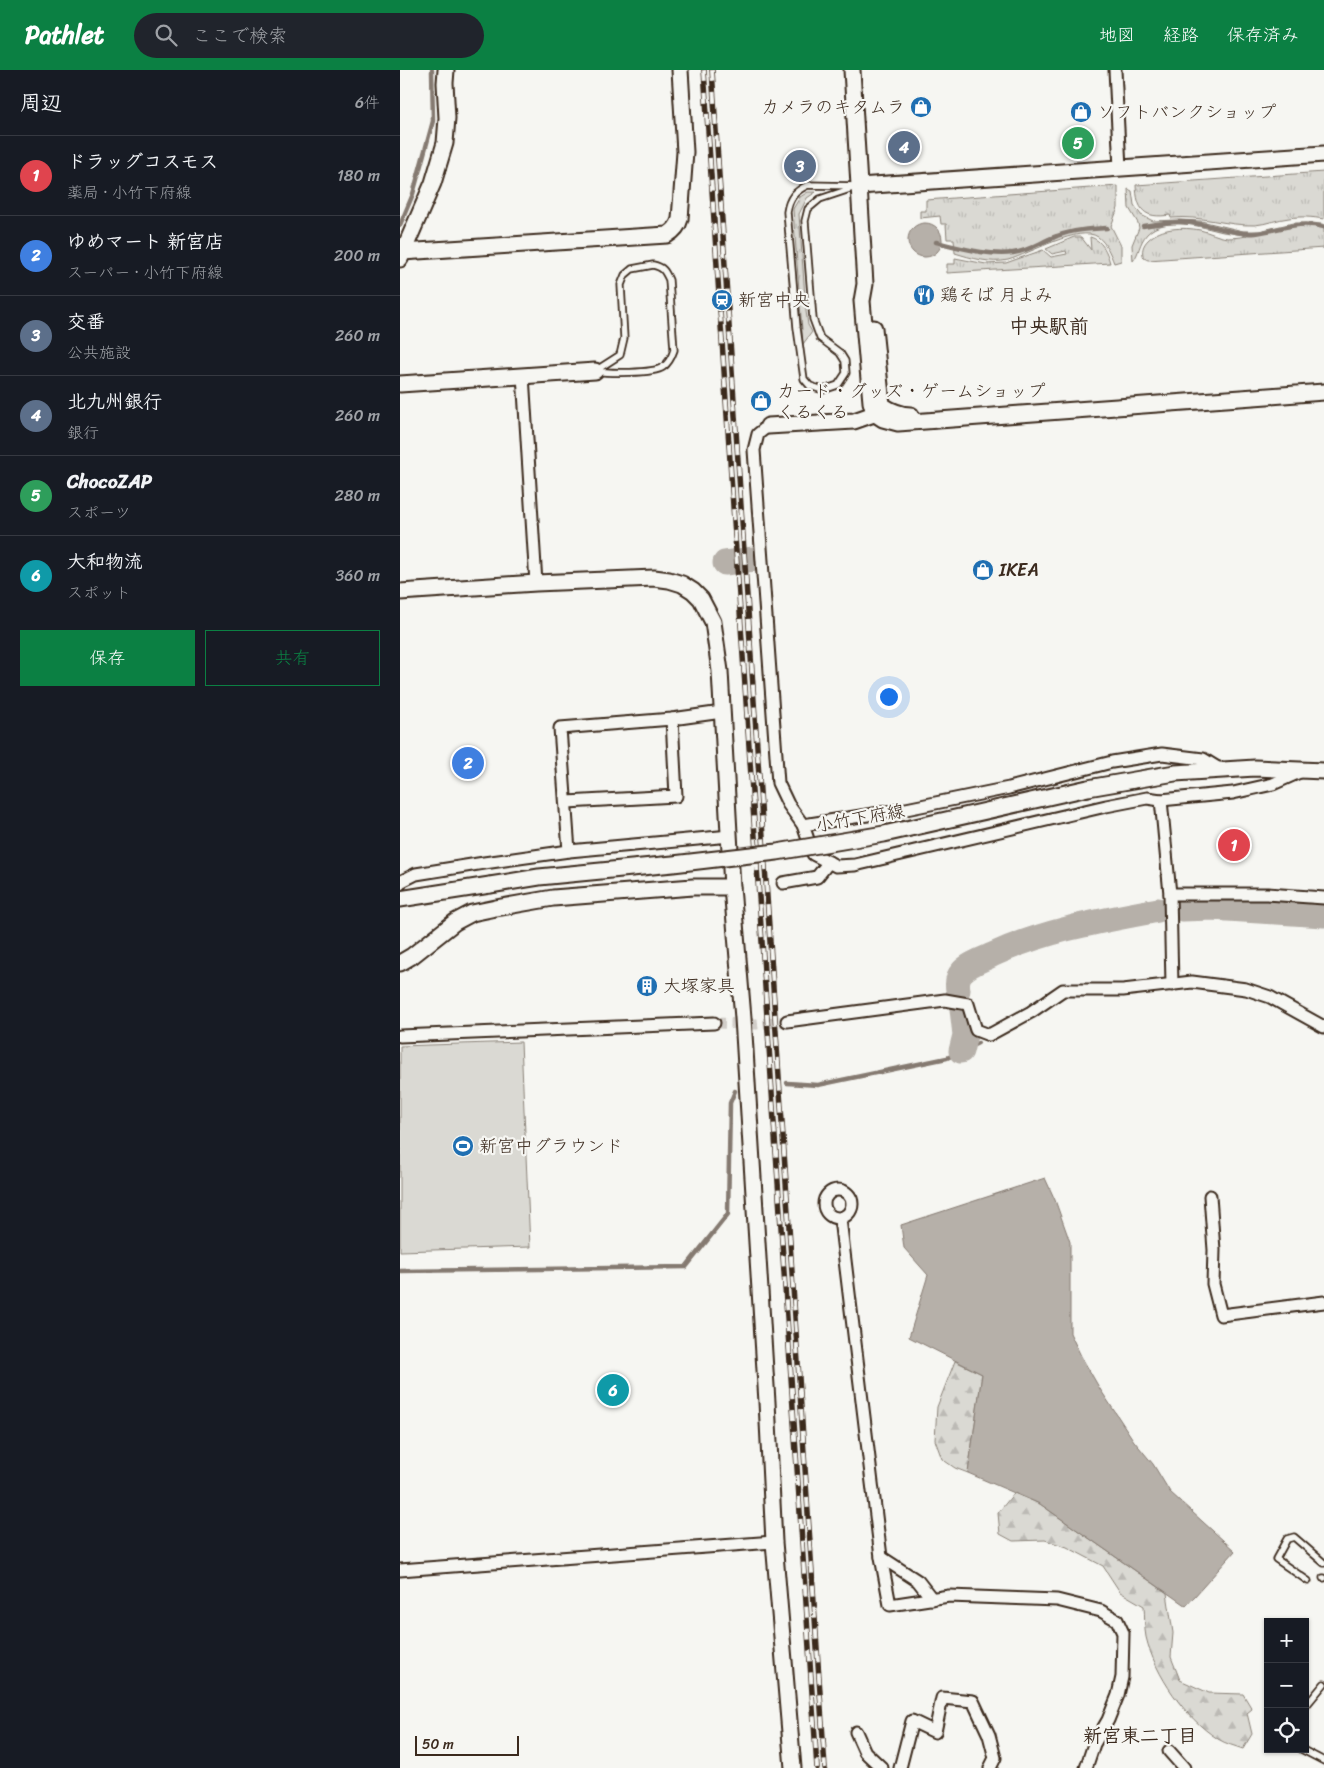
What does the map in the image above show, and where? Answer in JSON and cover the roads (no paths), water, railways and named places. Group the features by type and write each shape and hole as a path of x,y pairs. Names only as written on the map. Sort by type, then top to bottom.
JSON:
{"street":[{"path":"446,70 447,118 445,142 433,183 401,256 667,235 678,226 680,219 685,152 680,70"},
{"path":"852,70 865,284 862,301 870,395 883,420 898,423 1324,392"},
{"path":"1115,70 1120,168"},
{"path":"859,186 1324,154"},
{"path":"400,384 595,371"},
{"path":"524,375 536,583"},
{"path":"1306,770 1273,784 1234,793 1161,800 1147,798 855,865 836,866 813,854 804,825 788,804 778,782 754,450 758,434 768,426 854,421 878,409 905,415 1324,383"},
{"path":"400,592 536,583 654,578 682,584 693,591 701,599 713,622 720,671 732,887 743,1018 768,1412 774,1542 793,1768"},
{"path":"569,851 567,802 560,728 672,719 722,712"},
{"path":"567,802 676,796 672,719"},
{"path":"804,825 906,809 1009,788 1112,762 1162,754 1203,759 1221,770"},
{"name":"小竹下府線","path":"400,899 539,876 673,864 777,852 884,834 1088,788 1175,773 1255,768 1324,771"},
{"path":"1161,800 1170,894 1172,985"},
{"path":"400,884 416,874 569,851 730,836"},
{"path":"783,883 817,878 829,862"},
{"path":"400,963 412,956 455,922 472,913 552,898 693,887 732,887"},
{"path":"1170,894 1267,894 1324,898"},
{"path":"787,1022 945,1000 968,1004 976,1030 989,1035 1032,1012 1063,990 1123,990 1192,982 1246,989 1270,997 1324,1028"},
{"path":"400,1036 714,1023"},
{"path":"1210,1196 1214,1250 1213,1284 1221,1315 1324,1302"},
{"path":"840,1218 881,1557 890,1605 949,1596 1057,1600 1101,1611 1116,1620 1123,1633 1122,1677 1108,1720 1094,1744 1086,1768"},
{"path":"400,1570 774,1542"},
{"path":"881,1557 918,1581 932,1600"},
{"path":"900,1768 912,1721 936,1732 942,1698 974,1701 989,1735 995,1758 990,1768"},
{"path":"856,1732 865,1752 882,1768"},
{"path":"1169,1751 1184,1768"}],"lane":[{"path":"808,186 859,186 820,199 808,209 805,221 813,319 820,338 840,353 845,362 846,373 838,385 823,390 810,386 804,379 796,318 787,212 789,200 798,189 808,186"},
{"path":"653,265 662,267 669,280 674,350 671,359 663,367 655,370 610,373 595,371 620,355 624,338 621,285 625,275 632,269 642,266 653,265"},
{"path":"1308,1581 1276,1559 1287,1539 1294,1537 1324,1563"},
{"path":"1309,1702 1324,1684"},
{"path":"1309,1753 1324,1761"}],"waterway":[{"path":"400,225 413,194 433,121 432,70"},
{"path":"1143,226 1186,222 1249,233 1265,232 1297,225 1324,227"},
{"path":"936,242 965,249 1003,254 1025,250 1069,232 1107,228"},
{"path":"725,563 754,559"},
{"path":"1183,909 1212,908 1324,915"},
{"path":"958,990 958,978 965,969 1012,946 1074,927 1158,910"},
{"path":"961,1051 965,1035 962,1009"},
{"path":"787,1083 818,1085 947,1058 978,1043"},
{"path":"400,1271 686,1267 728,1214 730,1103 735,1091"}],"tunnel":[{"path":"714,1023 757,1024 787,1021"}],"railway":[{"path":"704,70 817,1768"},
{"path":"712,70 825,1768"}],"place":[{"name":"カメラのキタムラ","path":"921,107"},
{"name":"ソフトバンクショップ","path":"1081,112"},
{"name":"ChocoZAP","path":"1078,143"},
{"name":"北九州銀行","path":"904,147"},
{"name":"交番","path":"800,166"},
{"name":"鶏そば 月よみ","path":"924,295"},
{"name":"新宮中央","path":"722,300"},
{"name":"カード・グッズ・ゲームショップ くるくる","path":"761,401"},
{"name":"IKEA","path":"983,570"},
{"name":"ゆめマート 新宮店","path":"468,763"},
{"name":"ドラッグコスモス","path":"1234,845"},
{"name":"大塚家具","path":"647,986"},
{"name":"新宮中グラウンド","path":"463,1146"},
{"name":"大和物流","path":"613,1390"}],"district":[{"name":"中央駅前","path":"1049,326"},
{"name":"新宮東二丁目","path":"1140,1735"}]}
